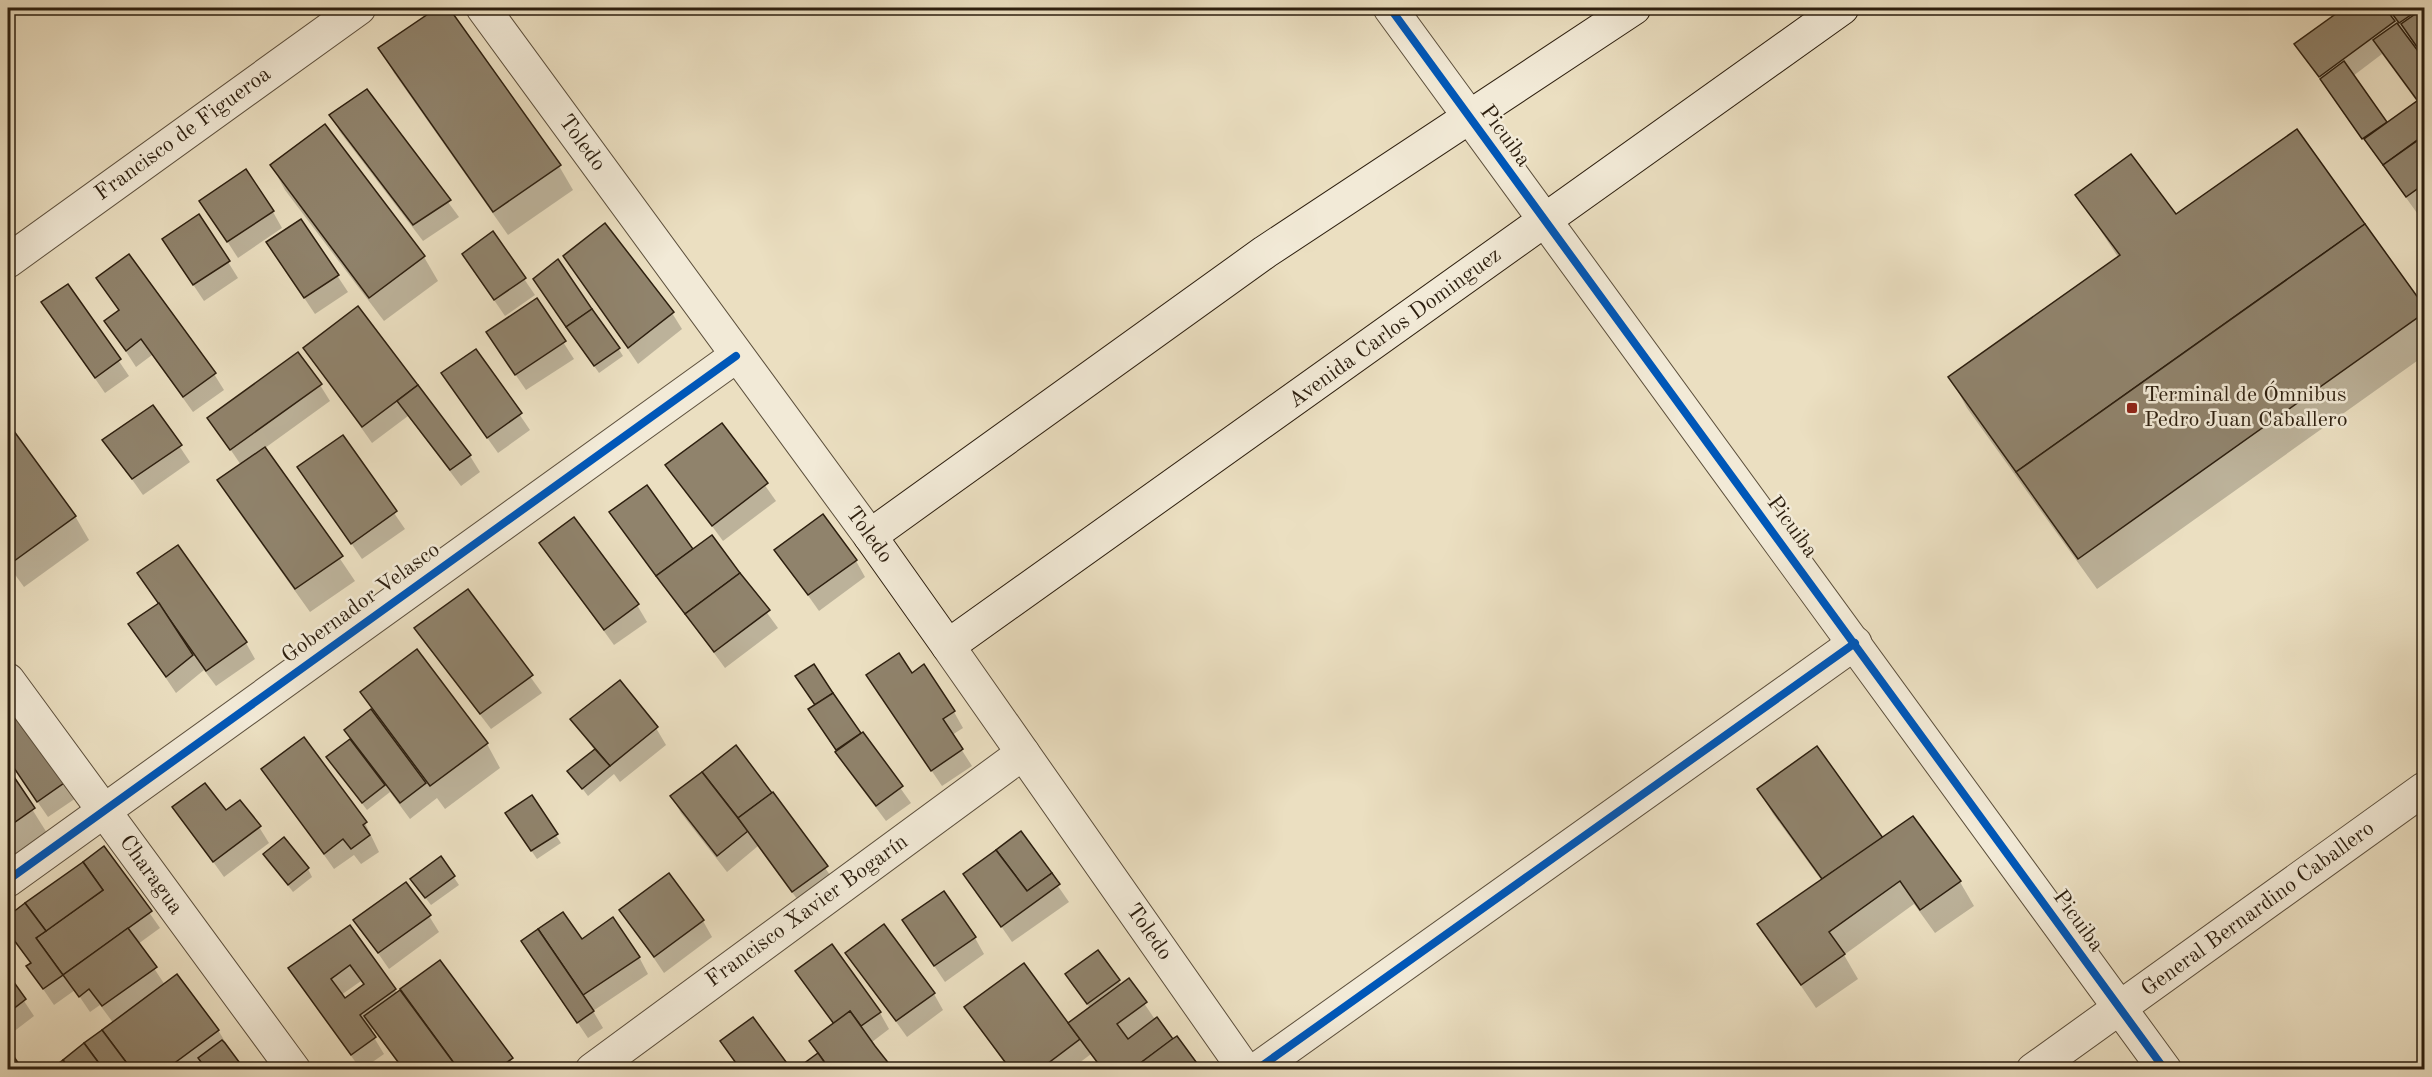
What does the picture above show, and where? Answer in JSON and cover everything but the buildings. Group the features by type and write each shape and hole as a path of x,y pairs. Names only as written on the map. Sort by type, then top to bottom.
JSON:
{"street":[{"name":"Francisco de Figueroa","path":"8,261 359,8"},
{"name":"Toledo","path":"483,8 870,536 1245,1070"},
{"name":"Picuiba","path":"1390,8 2165,1070"},
{"path":"870,536 1265,252 1634,8"},
{"name":"Avenida Carlos Dominguez","path":"948,646 1842,8"},
{"name":"Gobernador Velasco","path":"8,880 736,356"},
{"path":"1256,1070 1855,643"},
{"name":"Charagua","path":"8,680 294,1070"},
{"name":"Francisco Xavier Bogarín","path":"592,1070 1023,753"},
{"name":"General Bernardino Caballero","path":"2033,1070 2424,789"}],"cycle path":[{"path":"1390,8 2165,1070"},
{"path":"8,880 736,356"},
{"path":"1256,1070 1855,643"}],"place":[{"name":"Terminal de Ómnibus Pedro Juan Caballero","path":"2132,408"}]}
